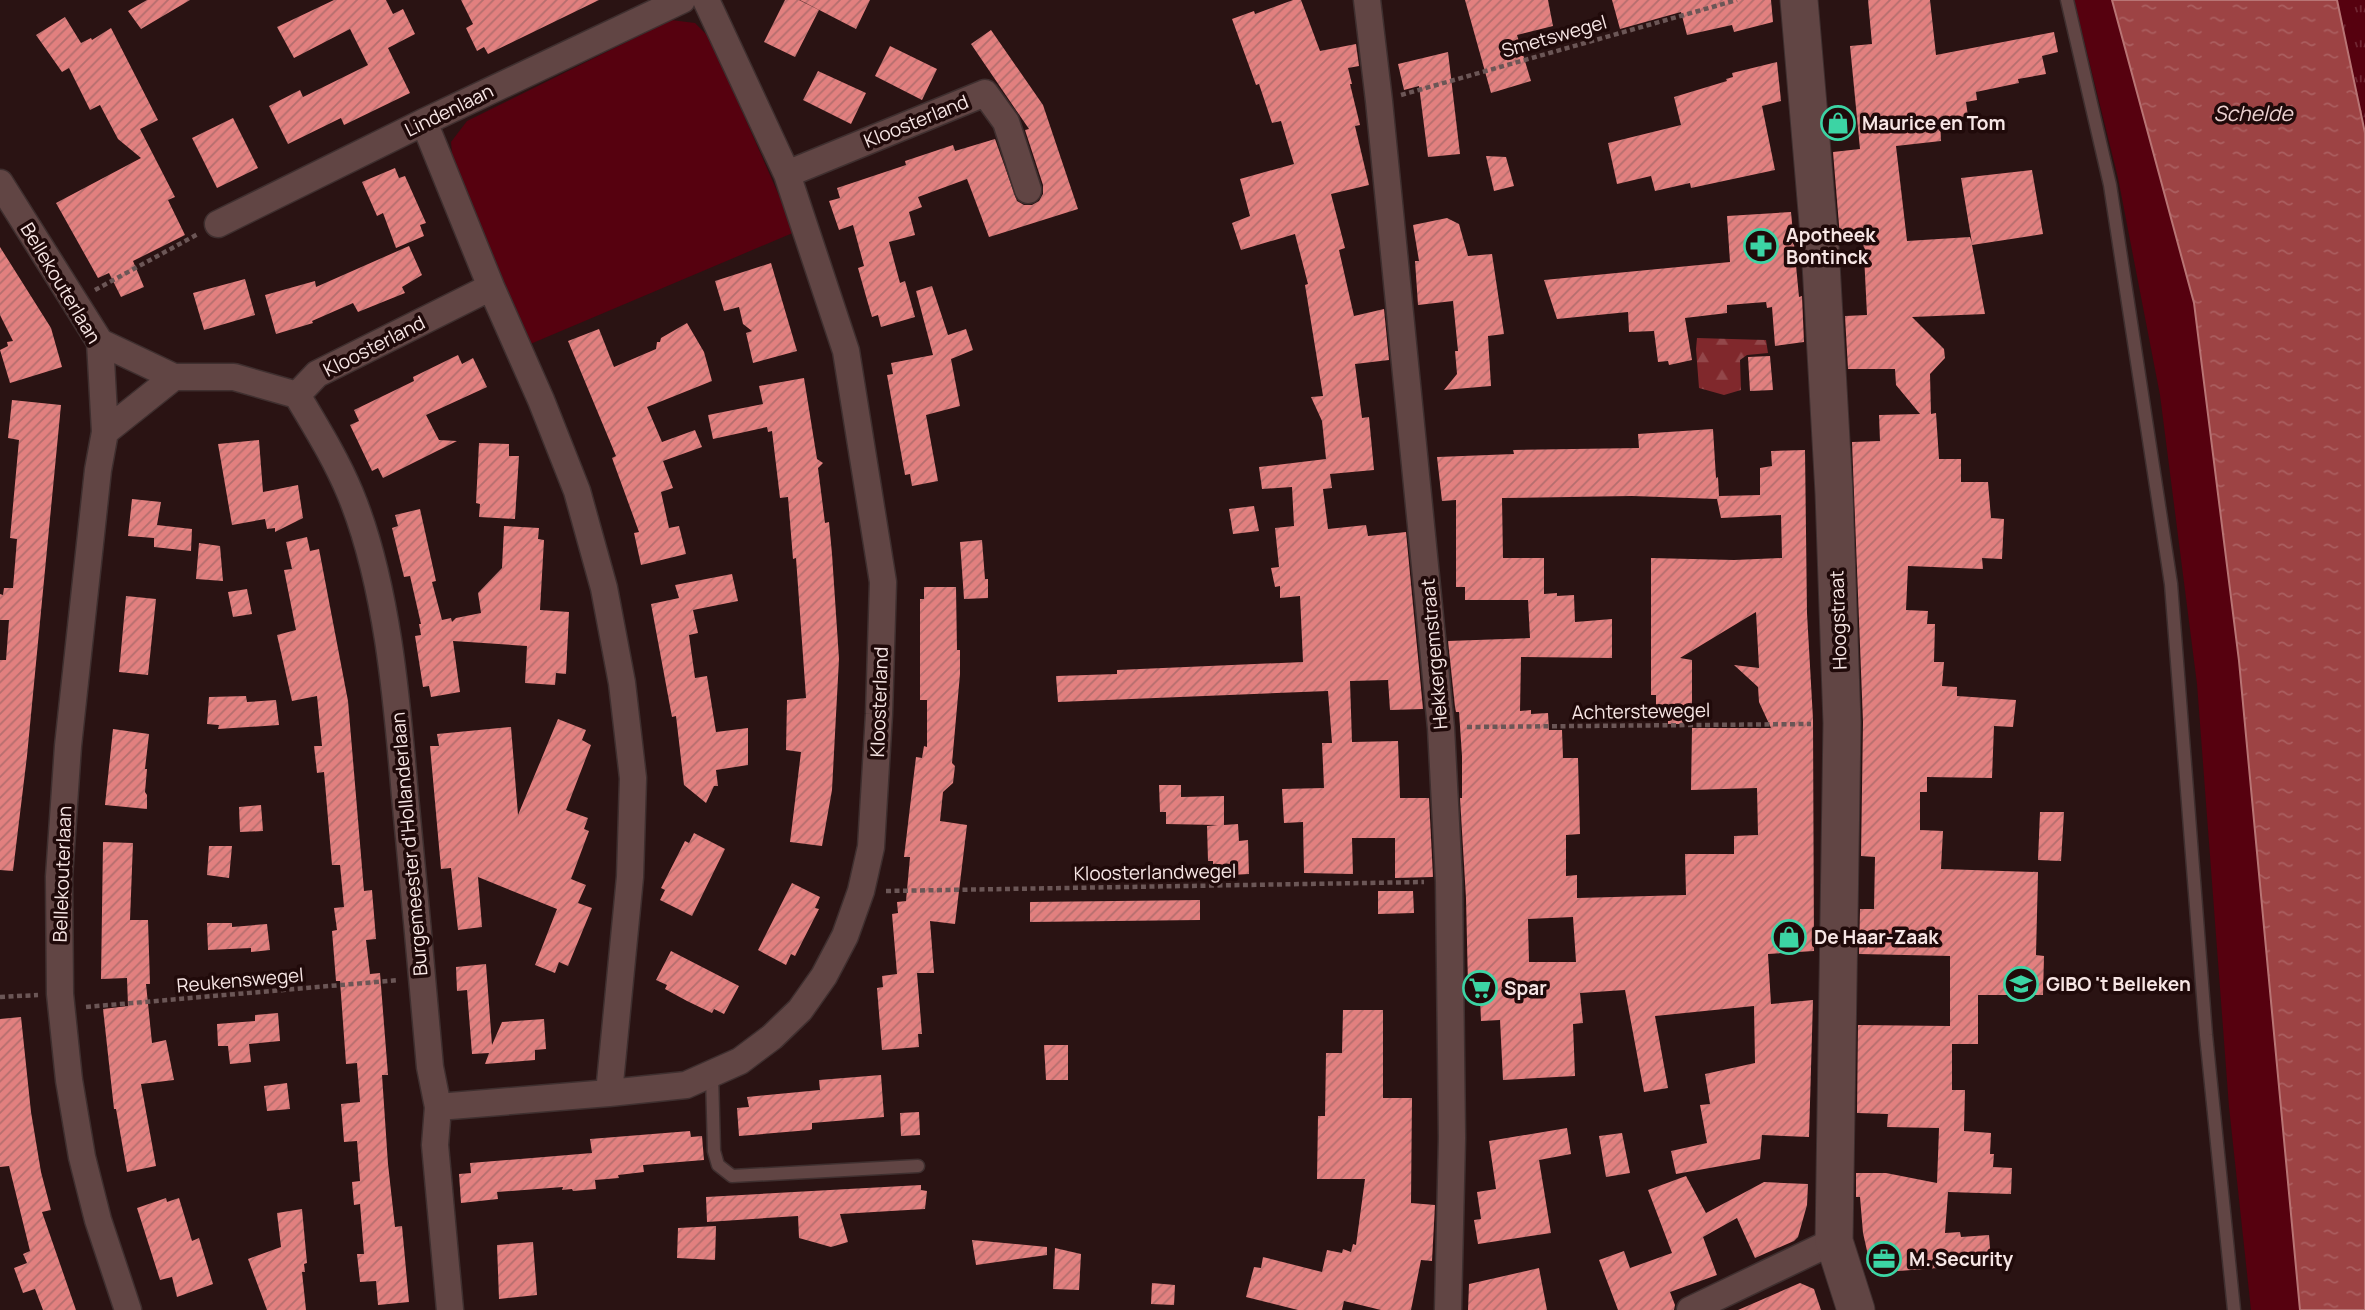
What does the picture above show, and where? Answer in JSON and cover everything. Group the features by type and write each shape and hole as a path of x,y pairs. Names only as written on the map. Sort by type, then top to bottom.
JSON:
{"main road":[{"name":"Hoogstraat","path":"1798,0 1821,260 1834,493 1842,723 1834,1241 1856,1310"}],"street":[{"name":"Lindenlaan","path":"218,224 424,122 682,0"},
{"name":"Kloosterland","path":"438,1108 686,1085 740,1061 772,1037 800,1010 824,976 845,936 861,891 871,847 883,582 846,351 788,174 706,0"},
{"name":"Hekkergemstraat","path":"1367,0 1441,727 1449,881 1452,1138 1448,1310"},
{"name":"Kloosterland","path":"788,174 985,93 1006,122 1028,190"},
{"path":"424,122 577,491 604,588 622,684 633,778 630,877 609,1093"},
{"name":"Bellekouterlaan","path":"0,183 100,342 105,432 98,470 68,746 59,877 61,1001 82,1157 98,1220 128,1310"},
{"name":"Kloosterland","path":"297,395 317,374 491,287"},
{"path":"100,342 174,376 234,377 297,395"},
{"path":"105,432 174,376"},
{"name":"Burgemeester d'Hollanderlaan","path":"297,395 326,443 350,493 375,575 398,718 430,1067 438,1108 435,1144 450,1310"},
{"path":"1690,1310 1834,1241"}],"lane":[{"path":"2067,0 2110,185 2171,583 2206,1035 2234,1310"},
{"path":"712,1075 714,1151 718,1165 732,1176 918,1166"}],"path":[{"name":"Smetswegel","path":"1379,101 1737,0"},
{"path":"74,302 218,224"},
{"name":"Achterstewegel","path":"1441,727 1842,723"},
{"name":"Kloosterlandwegel","path":"861,891 1449,881"},
{"name":"Reukenswegel","path":"0,997 61,1001 422,978"}],"green space":[{"path":"2074,0 2112,0 2194,303 2239,661 2300,1310 2251,1310 2229,1107 2197,684 2160,395 2118,178"},
{"path":"2337,0 2365,0 2365,133 2363,121"},
{"path":"671,20 695,23 710,38 795,232 528,345 454,176 451,142 467,121"},
{"path":"1697,338 1766,340 1768,353 1747,355 1740,360 1741,390 1724,395 1699,388"}],"water":[{"name":"Schelde","path":"2112,0 2337,0 2365,133 2365,1310 2300,1310 2239,661 2194,303"}],"building":[{"path":"147,0 190,0 141,29 128,11"},
{"path":"334,0 386,0 393,14 403,9 415,34 388,48 410,93 344,125 341,118 288,144 269,106 300,90 303,97 368,65 350,29 294,58 277,27"},
{"path":"461,0 599,0 488,54 484,47 477,51 466,28 473,24"},
{"path":"785,0 799,0 819,10 795,57 764,42"},
{"path":"800,0 870,0 856,29"},
{"path":"1293,0 1301,0 1320,51 1356,44 1359,66 1348,68 1360,125 1355,126 1369,185 1331,194 1345,248 1339,250 1354,316 1384,309 1389,360 1355,364 1362,418 1369,417 1374,470 1330,474 1332,488 1323,489 1328,529 1366,525 1368,536 1406,532 1423,709 1390,710 1388,680 1350,681 1352,742 1398,741 1400,798 1429,798 1433,877 1395,878 1395,838 1352,838 1353,874 1304,873 1303,822 1284,823 1282,789 1324,788 1322,743 1332,743 1328,691 1058,702 1056,676 1117,674 1117,670 1303,662 1300,596 1280,598 1280,586 1275,587 1271,568 1279,567 1275,528 1294,526 1292,487 1262,489 1259,467 1326,459 1322,421 1311,397 1323,396 1305,285 1308,284 1295,234 1241,250 1232,223 1250,216 1240,179 1294,164 1281,121 1272,123 1232,19"},
{"path":"1465,0 1548,0 1553,26 1517,35 1531,81 1491,93"},
{"path":"1612,0 1771,0 1773,22 1734,32 1732,25 1687,35 1681,12 1620,29"},
{"path":"1868,0 1930,0 1936,55 2054,32 2058,52 2042,56 2046,74 2018,79 2019,83 1976,92 1977,100 1966,102 1968,116 1940,120 1941,141 1896,146 1907,241 1970,237 1972,243 1961,178 2032,170 2043,234 1972,245 1985,314 1912,317 1944,349 1945,358 1930,374 1931,414 1936,413 1939,459 1961,459 1961,482 1988,482 1991,518 2004,519 2002,559 1982,558 1983,569 1908,566 1906,610 1928,611 1927,624 1935,624 1934,662 1944,662 1942,686 1957,687 1957,696 2016,700 2013,727 1994,726 1992,778 1927,777 1927,792 1920,792 1920,830 1943,831 1941,869 2038,872 2036,955 2044,956 2043,995 1978,995 1978,1044 1952,1044 1952,1090 1965,1090 1964,1131 1991,1133 1990,1154 1994,1154 1993,1167 2012,1168 2011,1194 1948,1192 1945,1233 1960,1232 1961,1237 1989,1235 1991,1260 1969,1261 1951,1267 1872,1273 1863,1233 1860,1197 1856,1197 1856,1173 1886,1173 1937,1183 1939,1128 1887,1127 1888,1114 1857,1113 1858,1025 1950,1026 1950,956 1859,954 1860,909 1874,909 1875,857 1861,856 1863,722 1852,442 1880,441 1879,415 1920,414 1896,385 1895,369 1848,369 1845,316 1867,315 1863,235 1840,237 1833,152 1860,149 1850,46 1872,44"},
{"path":"65,17 81,43 91,38 92,40 111,28 158,120 140,129 175,197 168,200 185,235 133,261 144,287 121,297 109,273 98,278 56,203 141,158 118,139 100,105 90,110 69,68 62,72 36,35"},
{"path":"991,30 1043,105 1078,209 989,237 967,179 918,197 922,207 909,212 915,235 889,242 900,283 905,281 915,317 881,327 878,315 872,317 858,268 864,266 853,225 839,230 829,201 840,198 837,188 906,165 905,161 953,145 955,151 995,139 1017,201 1032,205 1039,201 1043,194 1043,185 1025,130 1029,129 971,44"},
{"path":"890,46 937,69 922,100 875,76"},
{"path":"1448,52 1460,154 1428,157 1419,86 1404,90 1398,64"},
{"path":"1777,62 1781,101 1762,106 1775,170 1691,188 1690,183 1655,191 1651,176 1617,184 1608,143 1681,125 1674,97 1727,81 1726,79 1733,77 1732,73"},
{"path":"818,71 866,93 851,124 803,100"},
{"path":"233,118 258,168 217,188 192,138"},
{"path":"1486,156 1506,157 1514,186 1494,191"},
{"path":"395,168 399,178 405,176 426,223 420,225 424,236 396,248 383,213 377,216 362,182"},
{"path":"1791,212 1799,297 1802,296 1804,342 1775,346 1772,307 1767,308 1766,302 1727,305 1727,313 1685,318 1692,360 1669,365 1668,361 1658,362 1654,331 1629,332 1628,312 1557,319 1544,280 1730,262 1727,216"},
{"path":"1447,218 1459,224 1468,256 1492,254 1504,334 1488,336 1491,386 1444,390 1457,374 1455,351 1458,351 1453,301 1418,305 1415,261 1419,261 1413,225"},
{"path":"409,246 422,275 402,287 405,293 358,312 353,303 312,321 313,323 276,334 265,295 315,281 316,287"},
{"path":"0,247 51,328 62,367 10,383 0,350 8,346 7,342 13,341 0,315"},
{"path":"771,263 797,351 753,363 746,333 752,331 743,324 739,307 724,311 715,281"},
{"path":"245,279 255,315 204,330 193,293"},
{"path":"932,286 948,335 966,329 973,350 951,359 960,406 926,415 938,481 912,486 910,474 905,475 887,375 893,374 891,363 933,355 916,291"},
{"path":"687,323 704,352 712,381 647,407 662,442 695,430 702,447 663,461 673,488 661,492 669,528 679,526 686,554 641,565 634,533 639,532 612,458 616,456 568,341 599,329 614,367 656,349 661,338"},
{"path":"458,355 462,364 473,358 487,387 426,415 439,440 457,441 383,478 378,468 372,471 350,425 359,421 354,410 414,381 413,377"},
{"path":"1770,356 1773,390 1750,391 1748,357"},
{"path":"804,378 817,459 823,463 818,468 825,523 829,522 839,659 832,790 822,846 790,842 801,752 786,750 787,700 806,698 796,558 793,559 788,497 780,498 772,431 768,432 767,427 713,439 708,415 763,404 759,386"},
{"path":"12,400 61,405 27,756 13,871 0,870 0,660 6,660 9,620 0,620 0,594 3,595 4,588 13,588 17,539 10,538 19,440 8,438"},
{"path":"1713,429 1719,496 1760,495 1760,468 1772,466 1771,451 1805,450 1807,613 1813,719 1814,951 1768,954 1771,1004 1813,1000 1809,1137 1762,1135 1760,1159 1676,1174 1671,1151 1707,1143 1700,1105 1710,1104 1705,1074 1755,1063 1754,1006 1655,1016 1668,1088 1644,1092 1625,990 1580,993 1583,1023 1573,1024 1575,1076 1503,1080 1500,1020 1481,1021 1480,998 1473,998 1472,986 1468,986 1460,798 1462,756 1459,712 1456,712 1455,707 1448,641 1530,638 1528,600 1465,600 1465,587 1456,587 1456,500 1442,501 1437,457 1514,454 1513,450 1639,448 1638,434","holes":["1632,496 1717,499 1721,518 1781,515 1782,558 1651,558 1651,695 1656,695 1656,709 1668,709 1668,724 1692,724 1692,660 1680,658 1756,612 1759,668 1734,665 1758,687 1759,702 1771,728 1692,728 1691,790 1757,788 1758,835 1734,836 1734,854 1685,854 1686,895 1577,898 1577,875 1566,876 1566,835 1580,834 1578,758 1563,758 1562,730 1549,730 1548,713 1531,714 1531,710 1520,711 1521,657 1612,658 1612,619 1575,622 1574,595 1544,594 1544,558 1503,558 1502,498","1573,917 1576,962 1529,962 1528,919"]},
{"path":"259,440 263,492 298,485 303,518 275,532 275,528 267,529 265,519 232,525 218,444"},
{"path":"479,443 509,444 509,456 519,456 515,519 479,517 480,504 476,503"},
{"path":"132,499 161,502 157,525 192,529 191,551 154,547 154,538 128,536"},
{"path":"1254,506 1259,531 1233,534 1229,509"},
{"path":"420,509 436,581 432,582 442,620 451,618 452,622 456,618 481,613 478,593 502,568 504,526 539,528 538,539 544,540 540,610 569,612 566,674 556,673 555,685 525,683 527,646 453,641 460,692 431,697 429,686 423,687 415,636 421,635 421,624 410,576 404,577 392,528 398,526 395,515"},
{"path":"307,537 310,551 319,549 348,701 364,891 372,890 376,939 366,940 370,974 380,973 388,1075 382,1075 388,1164 395,1227 402,1226 409,1302 378,1305 376,1281 360,1282 357,1254 364,1254 360,1204 354,1205 352,1182 360,1181 357,1141 344,1142 341,1104 360,1102 357,1063 346,1064 340,981 336,981 332,931 337,930 334,908 344,907 340,865 332,865 324,772 317,773 314,746 322,746 317,696 292,701 277,635 296,630 284,570 292,569 286,542"},
{"path":"982,540 988,598 964,599 960,542"},
{"path":"199,543 220,546 223,581 196,579"},
{"path":"732,574 738,601 693,610 698,633 689,635 695,678 707,676 716,732 748,728 748,765 716,770 718,786 714,786 706,803 684,785 676,716 672,717 651,604 679,598 675,585"},
{"path":"924,587 956,587 960,674 952,763 955,766 953,783 943,792 940,821 967,825 955,924 930,921 934,973 917,973 922,1034 918,1034 919,1047 882,1050 877,988 883,987 882,976 897,974 892,914 898,913 897,902 906,901 910,857 904,857 916,757 922,758 924,746 927,747 927,700 920,700 920,599 924,599"},
{"path":"247,589 252,614 233,617 228,592"},
{"path":"126,596 156,599 148,675 119,672"},
{"path":"246,696 247,702 276,700 279,725 218,729 219,725 207,724 209,697"},
{"path":"558,719 586,730 582,740 591,745 566,810 588,818 584,829 589,831 571,879 586,885 578,903 592,908 568,966 559,962 555,973 535,965 557,909 478,877 482,927 458,930 451,868 441,869 430,746 439,746 437,734 511,727 518,815"},
{"path":"113,729 149,734 145,769 147,809 105,805"},
{"path":"1159,785 1181,785 1181,797 1224,796 1224,825 1238,824 1239,841 1248,840 1249,874 1213,876 1213,861 1208,861 1207,826 1218,825 1166,824 1166,812 1160,812"},
{"path":"261,805 263,831 240,832 239,807"},
{"path":"2040,812 2064,812 2061,861 2038,860"},
{"path":"694,833 725,849 692,916 660,900 665,890 661,888 685,841 689,843"},
{"path":"103,842 133,843 130,920 148,920 150,984 146,984 152,1043 166,1040 174,1080 141,1084 156,1166 127,1172 114,1109 103,1009 128,1006 127,978 101,979"},
{"path":"209,846 232,846 229,878 207,875"},
{"path":"792,883 820,897 815,908 819,909 795,956 791,954 786,965 758,950"},
{"path":"1378,891 1413,891 1414,913 1378,914"},
{"path":"1200,900 1200,920 1030,922 1030,902"},
{"path":"207,923 232,923 232,927 267,924 270,950 208,950"},
{"path":"671,951 739,986 724,1014 714,1009 712,1013 687,1001 665,989 667,985 656,980"},
{"path":"486,964 492,1045 502,1022 544,1019 546,1049 535,1050 535,1060 485,1064 489,1053 472,1054 467,990 457,991 456,967"},
{"path":"1343,1010 1383,1010 1383,1098 1412,1098 1411,1203 1435,1205 1432,1261 1421,1260 1411,1310 1381,1310 1344,1301 1342,1310 1298,1310 1246,1297 1254,1267 1261,1268 1263,1257 1322,1272 1327,1250 1342,1253 1343,1249 1351,1252 1353,1244 1356,1245 1365,1179 1317,1179 1318,1116 1325,1116 1326,1053 1342,1053"},
{"path":"278,1013 280,1041 249,1044 251,1062 230,1064 228,1046 218,1046 217,1024 255,1021 255,1015"},
{"path":"21,1017 31,1112 41,1172 51,1210 42,1212 76,1310 43,1310 35,1289 23,1293 14,1268 27,1263 23,1254 30,1251 9,1166 0,1167 0,1019"},
{"path":"1044,1045 1068,1045 1068,1080 1046,1080"},
{"path":"881,1075 884,1117 812,1123 810,1130 739,1136 737,1108 749,1107 747,1097 820,1090 819,1080"},
{"path":"287,1083 290,1109 267,1111 264,1086"},
{"path":"919,1112 920,1135 901,1136 900,1113"},
{"path":"1567,1128 1571,1154 1539,1160 1551,1233 1478,1244 1474,1220 1481,1219 1477,1192 1496,1189 1489,1141"},
{"path":"690,1131 691,1137 702,1136 704,1160 643,1165 644,1172 595,1180 596,1189 573,1191 562,1190 563,1187 497,1192 498,1199 461,1203 459,1174 471,1173 470,1163 592,1153 590,1139"},
{"path":"1622,1133 1630,1173 1606,1177 1599,1136"},
{"path":"1686,1176 1706,1213 1764,1182 1808,1184 1807,1205 1798,1237 1755,1258 1737,1218 1703,1237 1717,1275 1670,1292 1674,1310 1618,1310 1599,1260 1624,1251 1630,1268 1672,1253 1648,1190"},
{"path":"921,1185 921,1190 927,1191 925,1209 840,1214 848,1242 831,1247 799,1238 798,1216 707,1222 706,1197"},
{"path":"166,1198 167,1202 179,1198 192,1241 199,1238 213,1284 177,1297 172,1277 160,1280 137,1208"},
{"path":"302,1209 307,1263 304,1264 305,1272 302,1272 306,1310 267,1310 248,1259 281,1247 277,1213"},
{"path":"716,1226 715,1260 677,1258 678,1228"},
{"path":"972,1240 1047,1247 1047,1255 976,1265"},
{"path":"533,1242 537,1295 499,1299 497,1245"},
{"path":"1055,1248 1081,1254 1079,1290 1053,1289"},
{"path":"1539,1268 1547,1310 1468,1310 1469,1284"},
{"path":"1152,1283 1175,1285 1174,1305 1151,1304"},
{"path":"1800,1283 1814,1289 1821,1310 1738,1310"}],"place":[{"name":"Maurice en Tom","path":"1838,123"},
{"name":"Apotheek Bontinck","path":"1761,246"},
{"name":"De Haar-Zaak","path":"1789,937"},
{"name":"GIBO 't Belleken","path":"2021,984"},
{"name":"Spar","path":"1480,988"},
{"name":"M. Security","path":"1884,1259"}]}
